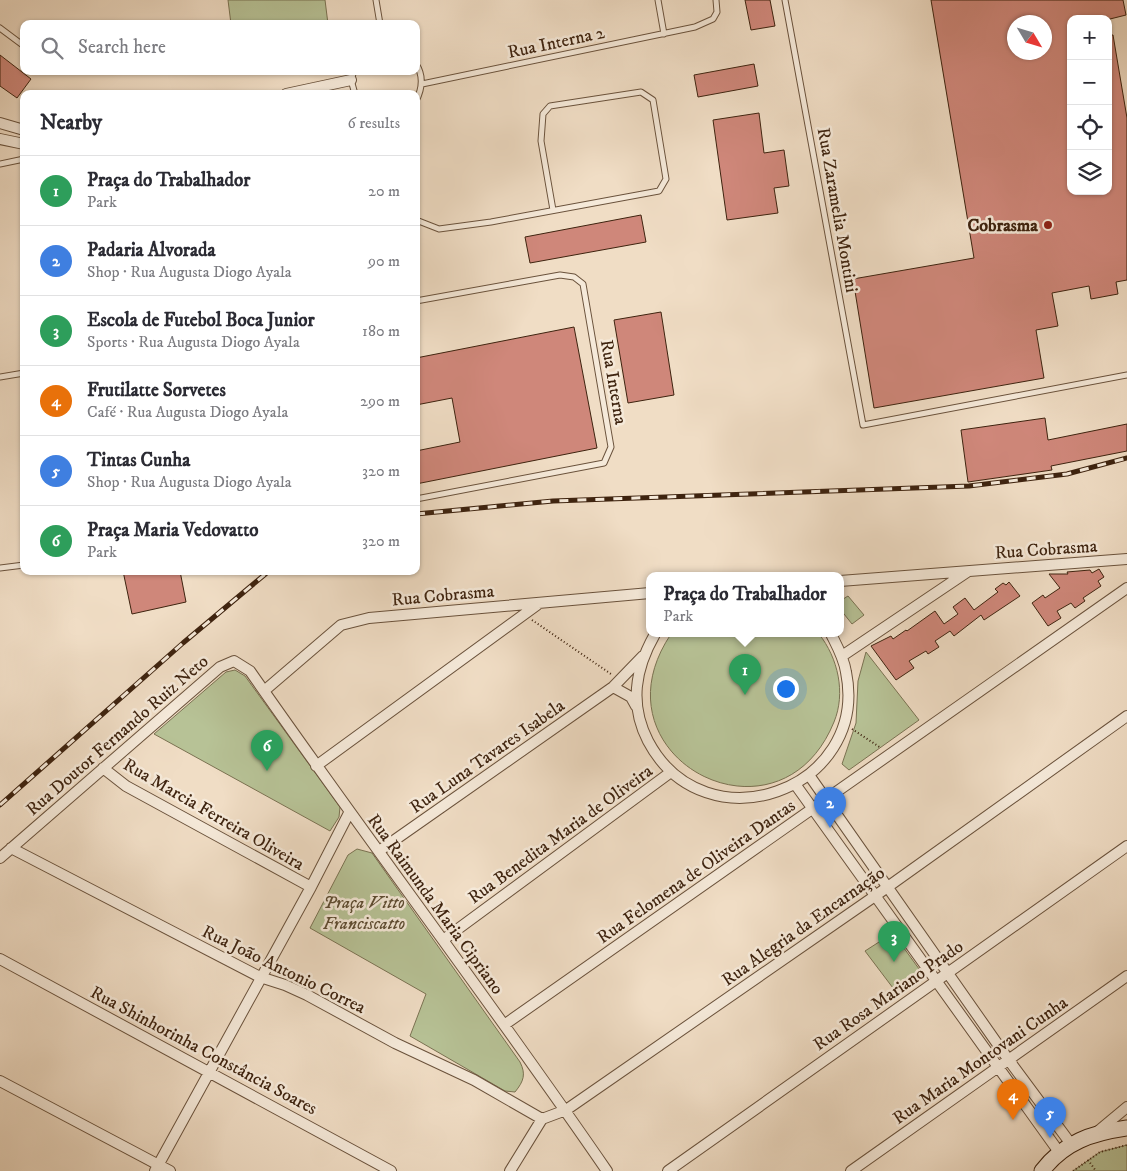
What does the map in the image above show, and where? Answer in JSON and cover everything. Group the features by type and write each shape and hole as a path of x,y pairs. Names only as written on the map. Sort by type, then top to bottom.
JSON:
{"street":[{"path":"301,90 353,76"},
{"path":"0,123 20,129"},
{"path":"0,139 20,143"},
{"name":"Rua Cobrasma","path":"844,581 1127,559"},
{"name":"Rua Cobrasma","path":"842,656 968,571"},
{"path":"933,573 937,584 933,594"},
{"name":"Rua Felomena de Oliveira Dantas","path":"504,1025 1127,588"},
{"name":"Rua Cobrasma","path":"264,691 341,625 369,618 646,593"},
{"path":"316,766 538,604"},
{"path":"653,637 643,656 637,681 637,707 643,731 654,753 671,772 699,790 731,798 764,797 795,784 809,775 832,748 844,723 848,690 842,656 832,637"},
{"name":"Rua Luna Tavares Isabela","path":"379,851 616,684 643,656"},
{"name":"Rua Raimunda Maria Cipriano","path":"234,661 250,671 349,813 379,851 608,1171"},
{"name":"Rua Doutor Fernando Ruiz Neto","path":"0,858 220,666 234,661"},
{"path":"616,684 631,697 637,707"},
{"name":"Rua Alegria da Encarnação","path":"542,1119 566,1110 875,896 1127,716"},
{"name":"Rua Marcia Ferreira Oliveira","path":"102,768 126,786 311,887"},
{"name":"Rua Benedita Maria de Oliveira","path":"443,940 671,772"},
{"path":"809,775 1008,1059 1065,1148"},
{"path":"795,784 997,1068 1065,1148"},
{"path":"156,1168 311,887 349,813"},
{"name":"Rua Rosa Mariano Prado","path":"668,1171 1127,846"},
{"name":"Rua João Antonio Correa","path":"11,848 260,977 286,984 395,1043 474,1080 542,1119"},
{"name":"Rua Shinhorinha Constância Soares","path":"0,959 391,1171"},
{"name":"Rua Maria Montovani Cunha","path":"851,1171 1127,976"},
{"path":"0,1082 156,1168 170,1171"},
{"path":"1042,1171 1065,1148 1097,1132 1127,1107"},
{"path":"510,1171 542,1119"},
{"path":"1097,1132 1127,1128"}],"lane":[{"path":"376,0 379,20"},
{"path":"658,0 664,34"},
{"name":"Rua Interna 2","path":"422,84 695,27 713,19 716,12 716,0"},
{"name":"Rua Zaramelia Montini","path":"785,0 863,425 1127,375"},
{"path":"0,28 20,43"},
{"path":"419,75 422,84 420,90"},
{"path":"353,76 355,90"},
{"path":"420,222 439,229 553,210 659,191 666,179 653,100 641,92 550,106 543,114 540,141 553,210"},
{"path":"0,164 20,160"},
{"name":"Rua Interna","path":"420,300 560,275 574,277 583,284 611,447 604,463 420,498"},
{"path":"0,377 20,374"},
{"path":"0,568 20,566"}],"path":[{"path":"524,614 616,684"},
{"path":"844,723 888,754"},
{"path":"1073,1171 1100,1152 1127,1145"},
{"path":"1088,1160 1096,1171"}],"green space":[{"path":"228,0 325,0 328,20 230,20"},
{"path":"848,596 864,615 852,624 844,614 844,598"},
{"path":"670,637 821,637 831,654 838,676 840,688 838,711 834,722 808,762 774,782 736,786 701,775 672,751 654,719 652,679"},
{"path":"866,652 919,720 849,770 842,764 856,723 858,681"},
{"path":"235,670 245,676 340,807 339,817 330,831 154,734 226,672"},
{"name":"Praça Vitto Franciscatto","path":"357,849 372,853 520,1062 523,1077 515,1092 505,1091 410,1036 426,994 310,928 348,855"},
{"path":"893,933 922,973 896,992 865,951"},
{"path":"1127,1145 1127,1171 1073,1171 1100,1152"}],"building":[{"path":"745,0 770,0 775,26 751,30"},
{"name":"Cobrasma","path":"931,0 1123,0 1126,15 1112,18 1112,15 1067,15 1067,195 1112,195 1113,35 1127,118 1127,280 1116,282 1118,294 1091,299 1089,286 1052,293 1058,326 1036,330 1044,378 874,408 853,279 974,258"},
{"path":"0,55 20,70 20,75 26,75 31,79 23,90 20,90 17,98 0,86"},
{"path":"754,64 758,86 698,97 694,75"},
{"path":"759,113 764,153 784,150 789,186 774,188 778,213 727,220 713,120"},
{"path":"641,215 646,242 530,263 525,237"},
{"path":"661,312 674,395 628,403 614,320"},
{"path":"574,327 597,448 420,483 420,450 460,442 452,398 420,404 420,357"},
{"path":"1045,418 1048,440 1127,424 1127,451 1051,466 1052,470 968,482 961,430"},
{"path":"1099,569 1104,577 1098,581 1101,586 1083,598 1085,601 1075,608 1071,603 1057,611 1061,618 1048,626 1032,603 1043,595 1045,598 1060,588 1049,574 1068,574 1067,572 1090,570 1092,573"},
{"path":"124,575 181,575 186,602 132,614"},
{"path":"1009,582 1020,596 984,620 981,615 954,636 950,631 935,641 939,647 928,654 926,651 909,661 914,668 896,680 871,646 891,636 893,639 935,611 944,624 958,614 953,607 965,598 974,610 998,592 995,589 1003,583 1006,585"}],"railway":[{"path":"420,514 553,501 969,486 1067,474 1127,458"},
{"path":"0,805 183,643 264,575"}],"place":[{"name":"Cobrasma","path":"1048,225"},
{"name":"Praça do Trabalhador","path":"745,695"},
{"name":"Praça Maria Vedovatto","path":"267,771"},
{"name":"Padaria Alvorada","path":"830,828"},
{"name":"Escola de Futebol Boca Junior","path":"894,962"},
{"name":"Frutilatte Sorvetes","path":"1013,1120"},
{"name":"Tintas Cunha","path":"1050,1138"}]}
